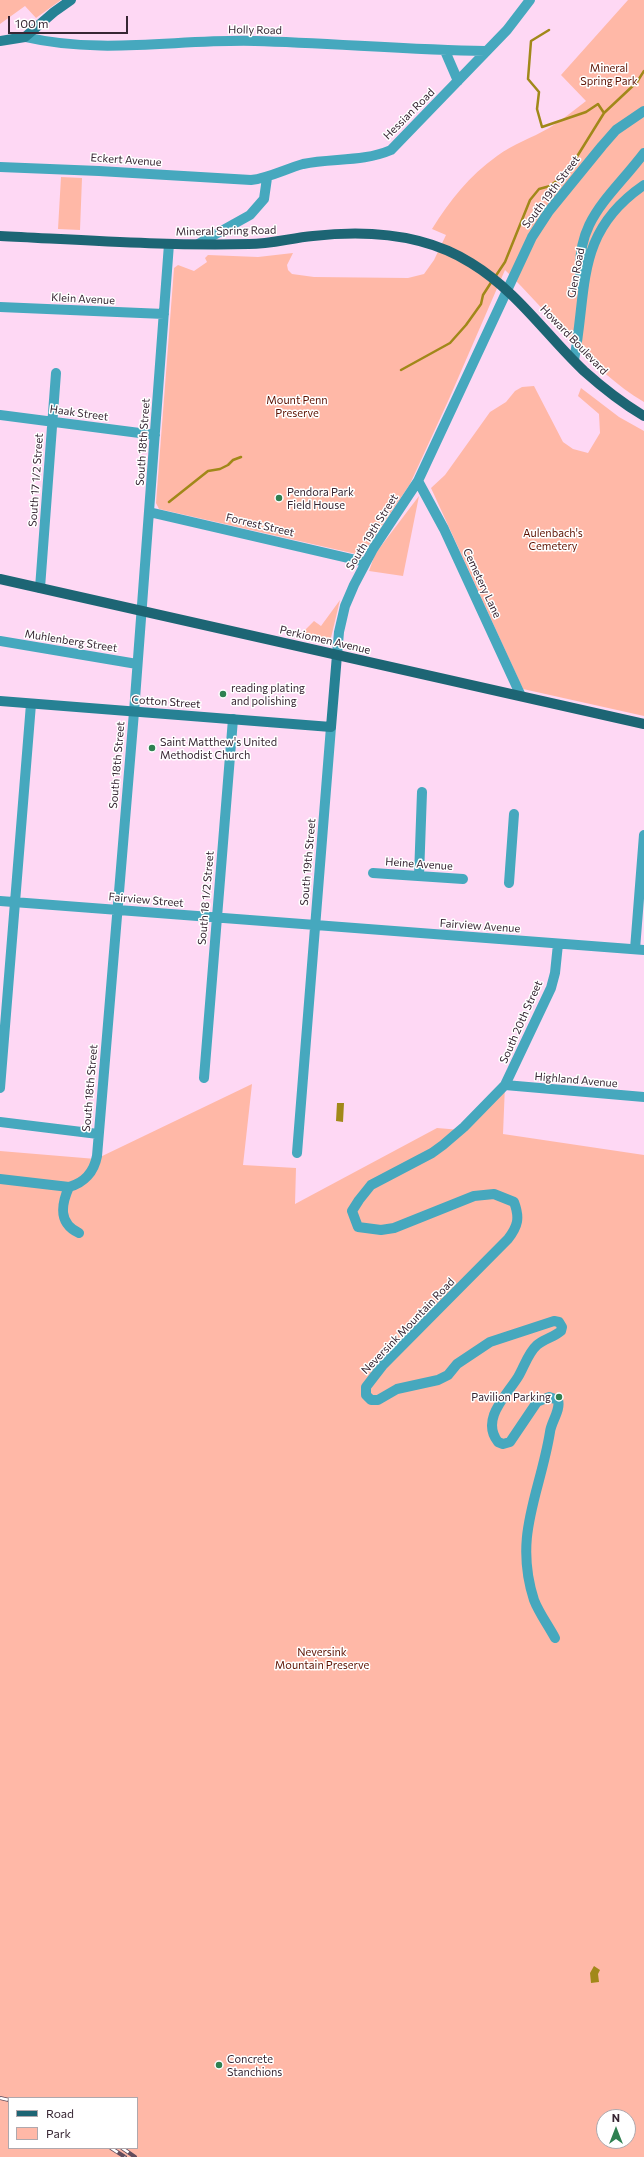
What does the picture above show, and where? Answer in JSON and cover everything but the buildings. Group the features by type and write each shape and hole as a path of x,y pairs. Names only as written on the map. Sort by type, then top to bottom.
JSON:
{"main road":[{"name":"Mineral Spring Road","path":"0,236 169,244 249,244 338,233 386,235 427,243 452,252 490,275 509,292"},
{"name":"Howard Boulevard","path":"509,292 574,360 612,395 644,416"},
{"name":"Perkiomen Avenue","path":"0,579 644,724"}],"street":[{"path":"0,41 25,37 54,12 71,0"},
{"name":"Hessian Road","path":"251,180 266,178 302,164 329,160 371,157 391,150 485,51 507,30 530,0"},
{"name":"Holly Road","path":"25,37 54,44 90,46 152,46 255,41 445,51 485,51"},
{"path":"445,51 458,81"},
{"name":"South 19th Street","path":"297,1153 339,632 345,606 366,562 418,481 532,237 549,211 616,130 644,111"},
{"path":"582,293 579,272 580,248 584,235 602,204 623,181 644,153"},
{"name":"Eckert Avenue","path":"0,167 85,170 251,180"},
{"path":"198,244 250,215 264,199 266,178"},
{"name":"Glen Road","path":"574,360 581,319 582,293 590,252 603,226 615,208 644,185"},
{"name":"South 18th Street","path":"73,1186 88,1176 95,1164 134,712 169,244"},
{"name":"Klein Avenue","path":"0,307 164,314"},
{"name":"South 17 1/2 Street","path":"40,588 56,373"},
{"name":"Haak Street","path":"0,415 155,435"},
{"name":"Cemetery Lane","path":"418,481 444,529 521,696"},
{"name":"Forrest Street","path":"149,512 366,562"},
{"name":"Muhlenberg Street","path":"0,641 137,664"},
{"name":"Cotton Street","path":"0,701 331,727"},
{"path":"0,1088 31,704"},
{"name":"South 18 1/2 Street","path":"204,1078 233,719"},
{"path":"419,876 422,792"},
{"path":"509,883 514,814"},
{"path":"639,950 644,835"},
{"name":"Heine Avenue","path":"373,873 463,879"},
{"name":"Fairview Street","path":"0,900 315,925"},
{"name":"Fairview Avenue","path":"315,925 639,950"},
{"name":"South 20th Street","path":"505,1085 551,988 557,960 558,944"},
{"name":"Highland Avenue","path":"505,1085 644,1098"},
{"name":"Neversink Mountain Road","path":"505,1085 464,1128 443,1145 432,1153 371,1185 352,1211 358,1227 381,1230 401,1225 474,1196 494,1194 514,1202 518,1213 519,1222 508,1239 383,1365 366,1387 366,1395 371,1400 378,1400 397,1389 429,1384 448,1375 457,1364 490,1342 543,1323 554,1321 559,1322 562,1327 561,1331 538,1345 530,1353 510,1389 499,1402 493,1422 493,1433 498,1442 503,1444 510,1442 537,1402 549,1396 558,1400 558,1406 553,1420 542,1469 532,1502 526,1540 529,1579 535,1601 555,1638"},
{"path":"0,1122 98,1134"},
{"path":"0,1179 73,1186"},
{"path":"73,1186 62,1201 62,1208 70,1228 79,1233"}],"green space":[{"path":"0,0 61,0 36,18 25,6 0,24"},
{"name":"Mount Penn Preserve","path":"628,0 644,0 644,402 624,389 588,358 505,270 410,484 365,551 356,554 159,509 156,503 174,268 178,265 194,271 207,262 205,258 208,255 258,257 293,253 287,265 288,270 292,274 314,277 408,278 424,274 434,260 446,235 432,229 453,198 469,180 503,152 549,128 586,101 561,75"},
{"path":"61,177 82,178 80,230 58,229"},
{"name":"Aulenbach's Cemetery","path":"534,386 563,442 573,449 588,453 600,433 599,414 578,396 581,388 619,417 644,431 644,716 523,689 431,488 445,475 490,412 506,402 515,391 522,387"},
{"path":"419,496 403,576 369,571 375,554"},
{"path":"340,600 330,642 300,635 314,621 321,626"},
{"name":"Neversink Mountain Preserve","path":"252,1084 243,1165 296,1168 295,1204 437,1128 461,1130 505,1085 503,1134 644,1155 644,2157 0,2157 0,1151 96,1159"}],"shaded area":[{"path":"337,1103 344,1103 343,1122 336,1121"},
{"path":"594,1966 600,1970 598,1974 599,1982 591,1983 590,1973"}],"waterway":[{"path":"549,30 531,41 528,79 539,92 537,109 542,127 586,112 598,104 604,113"},
{"path":"495,277 505,262 530,200 539,189 550,186 564,175 604,113 637,82 644,71"},
{"path":"401,370 450,343 466,325 481,304 483,295 492,281"},
{"path":"169,502 208,471 220,469 228,465 233,460 241,457"}],"railway":[{"path":"0,2098 8,2100"},
{"path":"113,2149 125,2157"},
{"path":"123,2149 135,2157"}],"place":[{"name":"Pendora Park Field House","path":"279,498"},
{"name":"reading plating and polishing","path":"223,694"},
{"name":"Saint Matthew's United Methodist Church","path":"152,748"},
{"name":"Pavilion Parking","path":"559,1397"},
{"name":"Concrete Stanchions","path":"219,2065"}],"park label":[{"name":"Mineral Spring Park","path":"609,74"}]}
